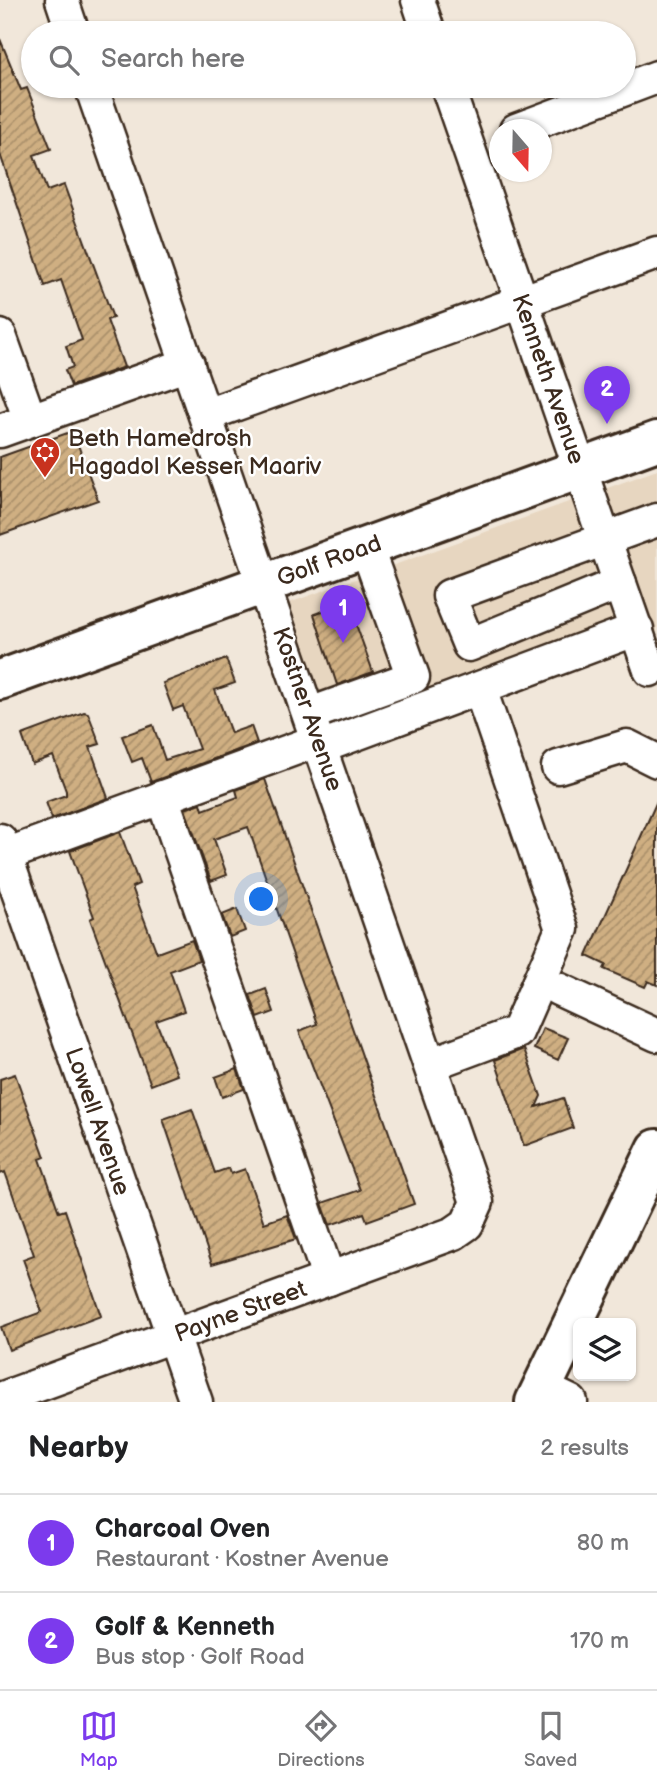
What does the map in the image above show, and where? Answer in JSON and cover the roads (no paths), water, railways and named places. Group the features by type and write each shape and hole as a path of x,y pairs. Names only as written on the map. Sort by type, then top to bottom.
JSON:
{"main road":[{"name":"Golf Road","path":"0,680 657,441"},
{"path":"549,1397 657,1149"}],"street":[{"path":"62,0 69,21"},
{"path":"418,0 425,21"},
{"path":"636,86 657,78"},
{"name":"Kostner Avenue","path":"95,98 474,1187 477,1202 474,1215"},
{"name":"Kenneth Avenue","path":"451,98 620,583 641,615 650,670"},
{"path":"546,119 603,98"},
{"path":"469,147 489,140"},
{"path":"206,415 657,253"},
{"path":"0,336 30,420"},
{"path":"0,431 188,364"},
{"path":"620,583 469,645 449,596 657,520"},
{"path":"317,734 413,677 366,546"},
{"path":"2,851 162,797 317,734 480,688 641,615"},
{"path":"430,1063 517,1031 562,929 480,688"},
{"path":"558,767 627,747 657,761"},
{"path":"162,797 329,1279"},
{"name":"Lowell Avenue","path":"2,851 196,1402"},
{"path":"558,989 657,1035"},
{"name":"Payne Street","path":"7,1399 454,1233 474,1215"}],"place":[{"name":"Golf & Kenneth","path":"607,424"},
{"name":"Beth Hamedrosh Hagadol Kesser Maariv","path":"45,479"},
{"name":"Charcoal Oven","path":"343,643"}]}
